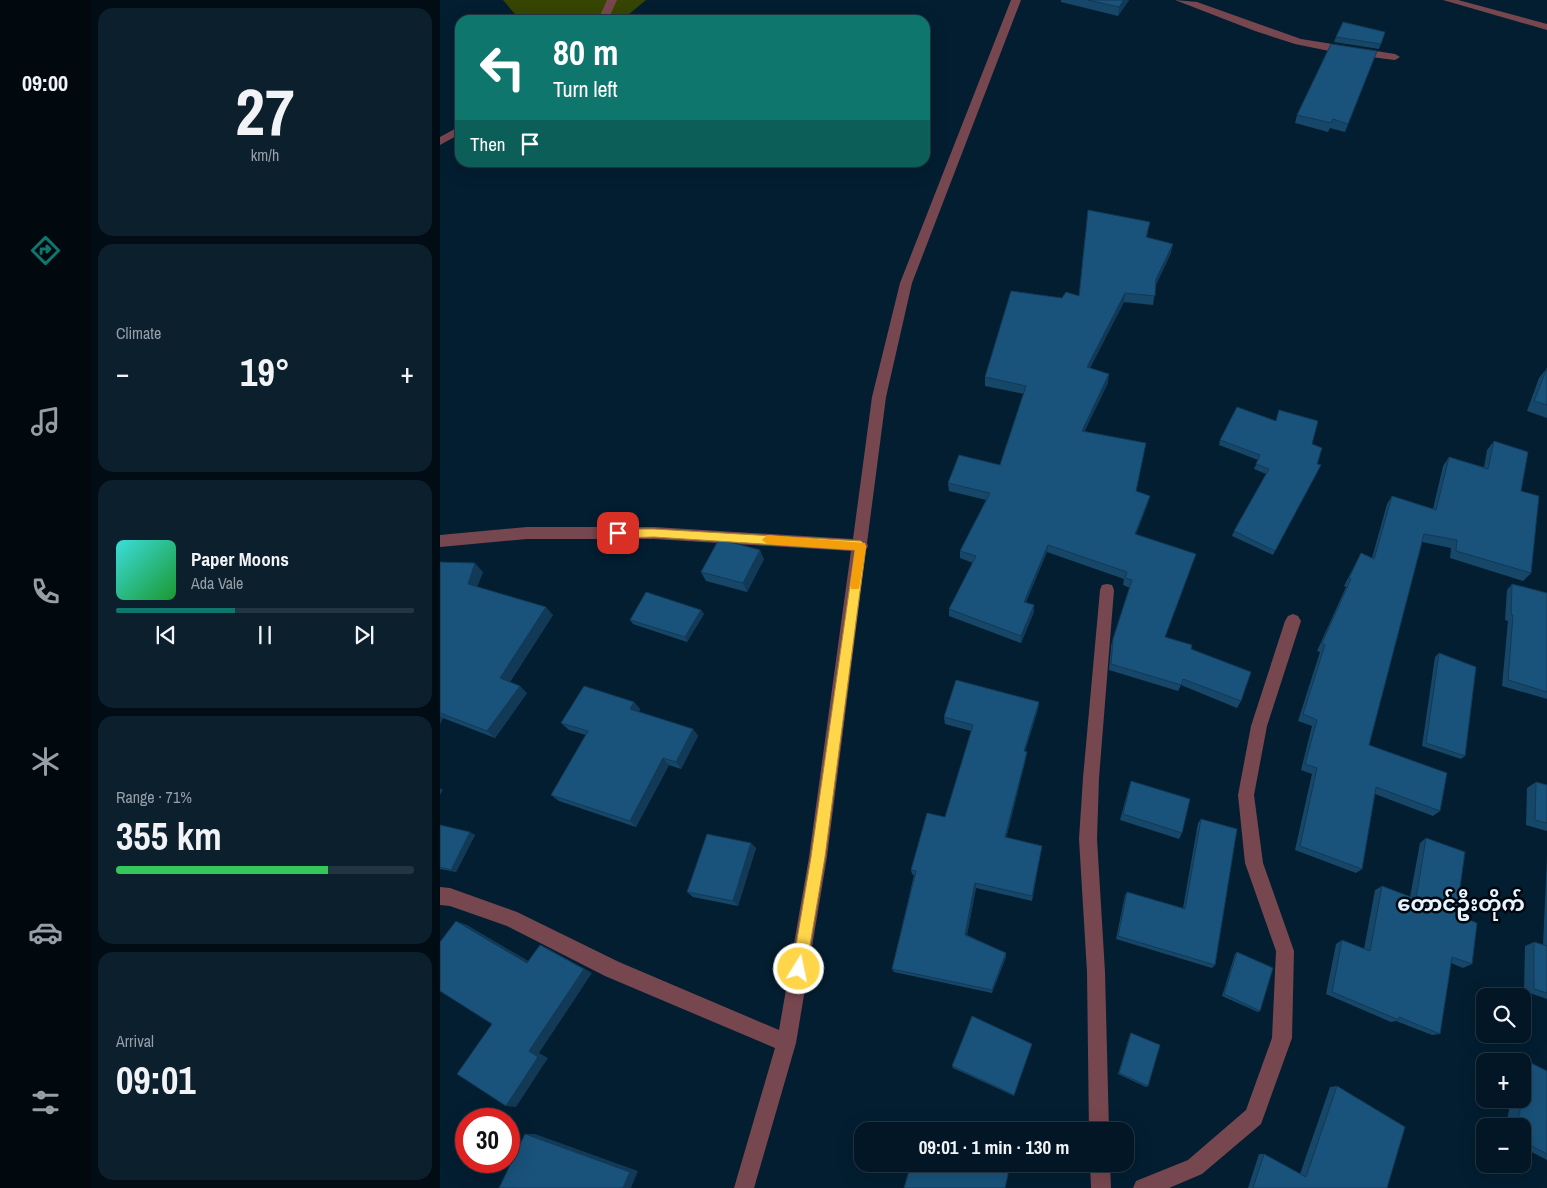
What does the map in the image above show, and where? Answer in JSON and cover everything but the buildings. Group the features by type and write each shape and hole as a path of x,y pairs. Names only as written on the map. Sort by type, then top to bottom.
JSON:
{"street":[{"path":"605,15 612,0"},
{"path":"744,1188 786,1043 818,857 861,546 879,397 906,283 1016,0"},
{"path":"1180,0 1201,6 1284,38 1324,48 1395,57"},
{"path":"1448,0 1547,27"},
{"path":"440,142 455,132"},
{"path":"440,541 528,534 654,533 861,546"},
{"path":"1099,1122 1096,972 1088,840 1091,778 1107,590"},
{"path":"1143,1188 1195,1167 1254,1117 1282,1038 1285,951 1254,863 1246,796 1259,726 1294,621"},
{"path":"440,896 450,897 511,918 612,969 786,1043"},
{"path":"1100,1172 1101,1188"}],"green space":[{"path":"503,0 646,0 628,15 516,15"}],"slow traffic":[{"path":"767,540 861,546 855,586"}],"district":[{"name":"တောင်ဦးတိုက်","path":"1461,903"}],"route":[{"path":"618,533 654,533 861,546 818,857 799,969"}]}
